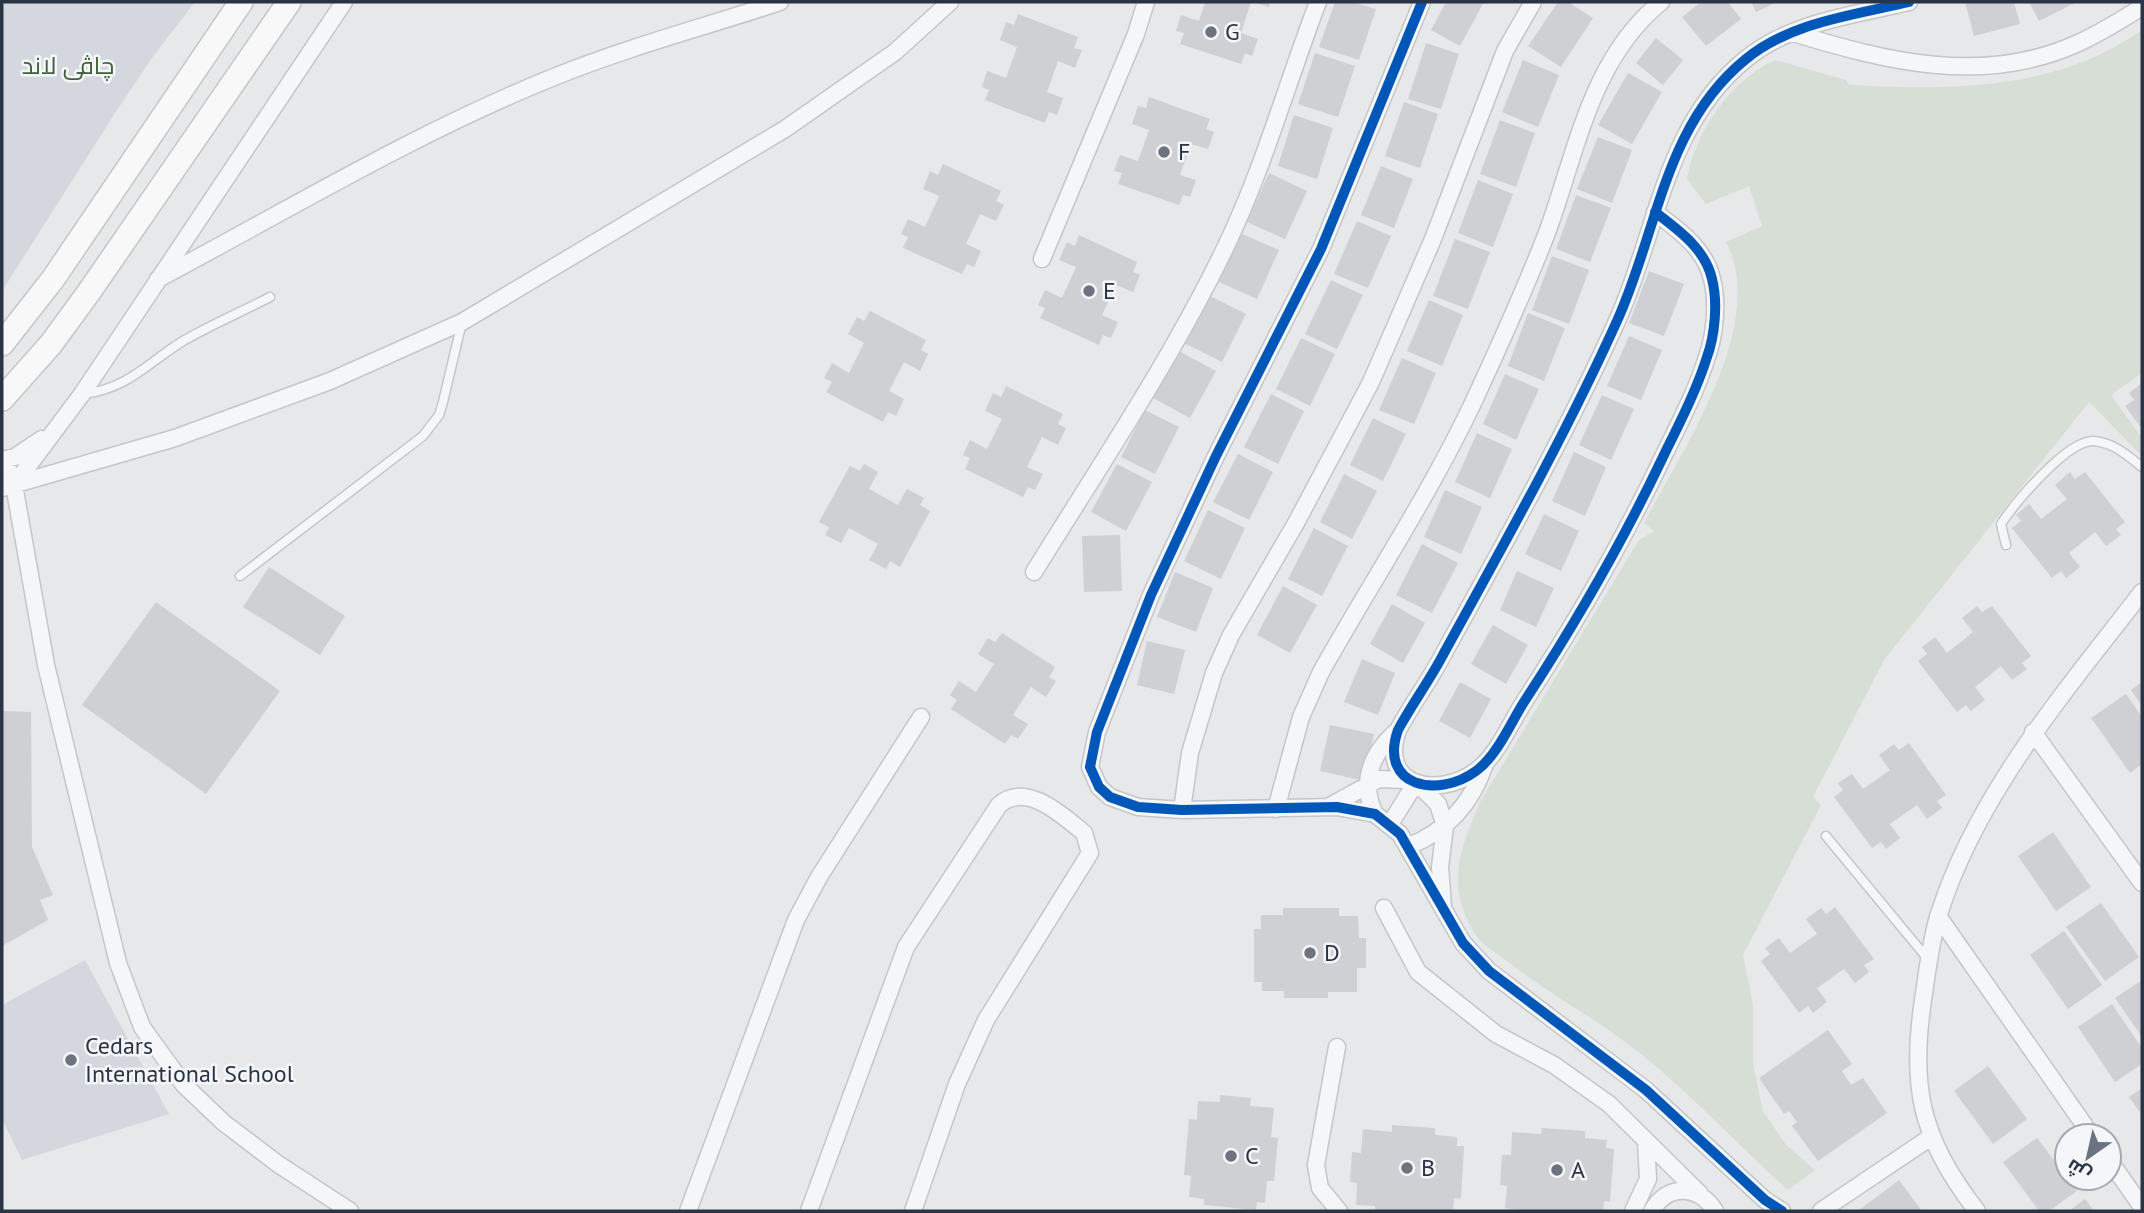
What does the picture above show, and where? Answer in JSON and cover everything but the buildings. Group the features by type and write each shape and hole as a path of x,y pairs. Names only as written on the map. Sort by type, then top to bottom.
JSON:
{"main road":[{"path":"2,344 53,279 241,2"},
{"path":"2,399 51,344 89,292 289,2"}],"street":[{"path":"8,486 82,394 344,2"},
{"path":"158,279 417,142 552,78 622,51 780,2"},
{"path":"8,486 175,438 330,381 462,322 785,128 895,52 950,2"},
{"path":"1042,259 1136,34 1146,2"},
{"path":"1034,572 1176,341 1225,248 1251,192 1318,2"},
{"path":"1422,2 1332,225 1161,572 1097,732 1090,767 1100,787 1110,797 1129,805 1182,810 1350,808 1375,814 1390,824 1409,846 1424,878 1463,943 1489,971 1646,1090 1765,1200 1782,1211"},
{"path":"1182,810 1190,753 1214,673 1231,635 1296,523 1371,382 1438,226 1505,51 1533,2"},
{"path":"1276,809 1297,729 1321,672 1470,409 1517,309 1549,227 1589,103 1640,19 1661,2"},
{"path":"1443,908 1440,867 1445,826 1438,804 1399,771 1395,761 1394,740 1443,656 1576,405 1618,318 1684,134 1699,108 1746,59 1811,24 1909,2"},
{"path":"1793,33 1872,56 1916,65 1977,67 2046,55 2076,45 2142,8"},
{"path":"1409,846 1445,826 1471,797 1485,764 1601,577 1643,500 1708,355 1713,330 1712,279 1704,258 1690,241 1656,212"},
{"path":"55,429 15,457 2,462 9,469 8,486 46,665 118,963 137,1015 157,1050 184,1085 224,1123 278,1164 350,1211"},
{"path":"1977,1211 1959,1188 1931,1137 1922,1110 1917,1066 1920,1022 1938,916 1955,873 1992,799 2033,732 2142,592"},
{"path":"688,1211 796,920 819,877 921,717"},
{"path":"1375,814 1368,783 1376,753 1398,730"},
{"path":"2033,732 2142,883"},
{"path":"1325,809 1368,783 1391,778 1427,786 1452,783 1485,764"},
{"path":"1390,824 1415,784"},
{"path":"809,1211 906,947 999,805 1012,796 1029,796 1084,833 1090,853 986,1020 957,1084 913,1211"},
{"path":"1384,908 1418,972 1496,1034 1554,1065 1609,1104 1711,1205"},
{"path":"1938,916 2082,1122"},
{"path":"1337,1047 1316,1165 1320,1188 1339,1211"},
{"path":"1821,1211 1931,1137"},
{"path":"1633,1211 1648,1179 1646,1141"},
{"path":"2123,1180 2142,1207"},
{"path":"1652,1211 1666,1195 1677,1191 1711,1205"}],"lane":[{"path":"82,394 133,379 184,340 270,297"},
{"path":"240,576 423,436 439,415 462,322"},
{"path":"2006,545 2001,524 2017,500 2072,449 2092,440 2118,448 2142,467"},
{"path":"1826,836 1929,960"}],"shaded area":[{"name":"چاڤی لاند","path":"2,2 195,2 154,55 115,113 2,291"},
{"path":"2142,30 2142,373 2111,395 2142,438 2142,456 2089,402 1884,660 1813,797 1821,805 1743,955 1753,1005 1753,1064 1763,1111 1786,1145 1815,1170 1788,1190 1640,1053 1480,941 1467,920 1458,886 1458,870 1466,837 1480,802 1639,540 1654,531 1644,523 1698,424 1729,348 1737,310 1736,275 1726,242 1762,226 1749,186 1706,204 1687,179 1698,143 1730,94 1744,80 1775,60 1846,80 1849,85 1925,87 2001,82 2038,76 2074,65 2109,50"},
{"name":"Cedars International School","path":"85,960 169,1114 22,1160 2,1119 2,1005"}],"cycle path":[{"path":"1422,2 1321,249 1216,456 1151,595 1097,732 1090,767 1099,787 1110,797 1138,807 1182,810 1337,807 1375,814 1400,834 1463,943 1489,971 1646,1090 1765,1200 1782,1211"},
{"path":"1655,212 1664,219 1673,226 1681,233 1697,249 1712,279 1715,298 1714,329 1698,383 1614,552 1497,748 1484,765 1461,780 1429,785 1415,782 1404,775 1396,764 1394,749 1398,730 1439,663 1512,530 1597,363 1631,287 1654,216 1666,181 1697,115 1719,86 1746,59 1764,46 1803,28 1909,2"}],"place":[{"name":"G","path":"1211,32"},
{"name":"F","path":"1164,152"},
{"name":"E","path":"1089,291"},
{"name":"D","path":"1310,953"},
{"name":"Cedars International School","path":"71,1060"},
{"name":"C","path":"1231,1156"},
{"name":"B","path":"1407,1168"},
{"name":"A","path":"1557,1170"}]}
